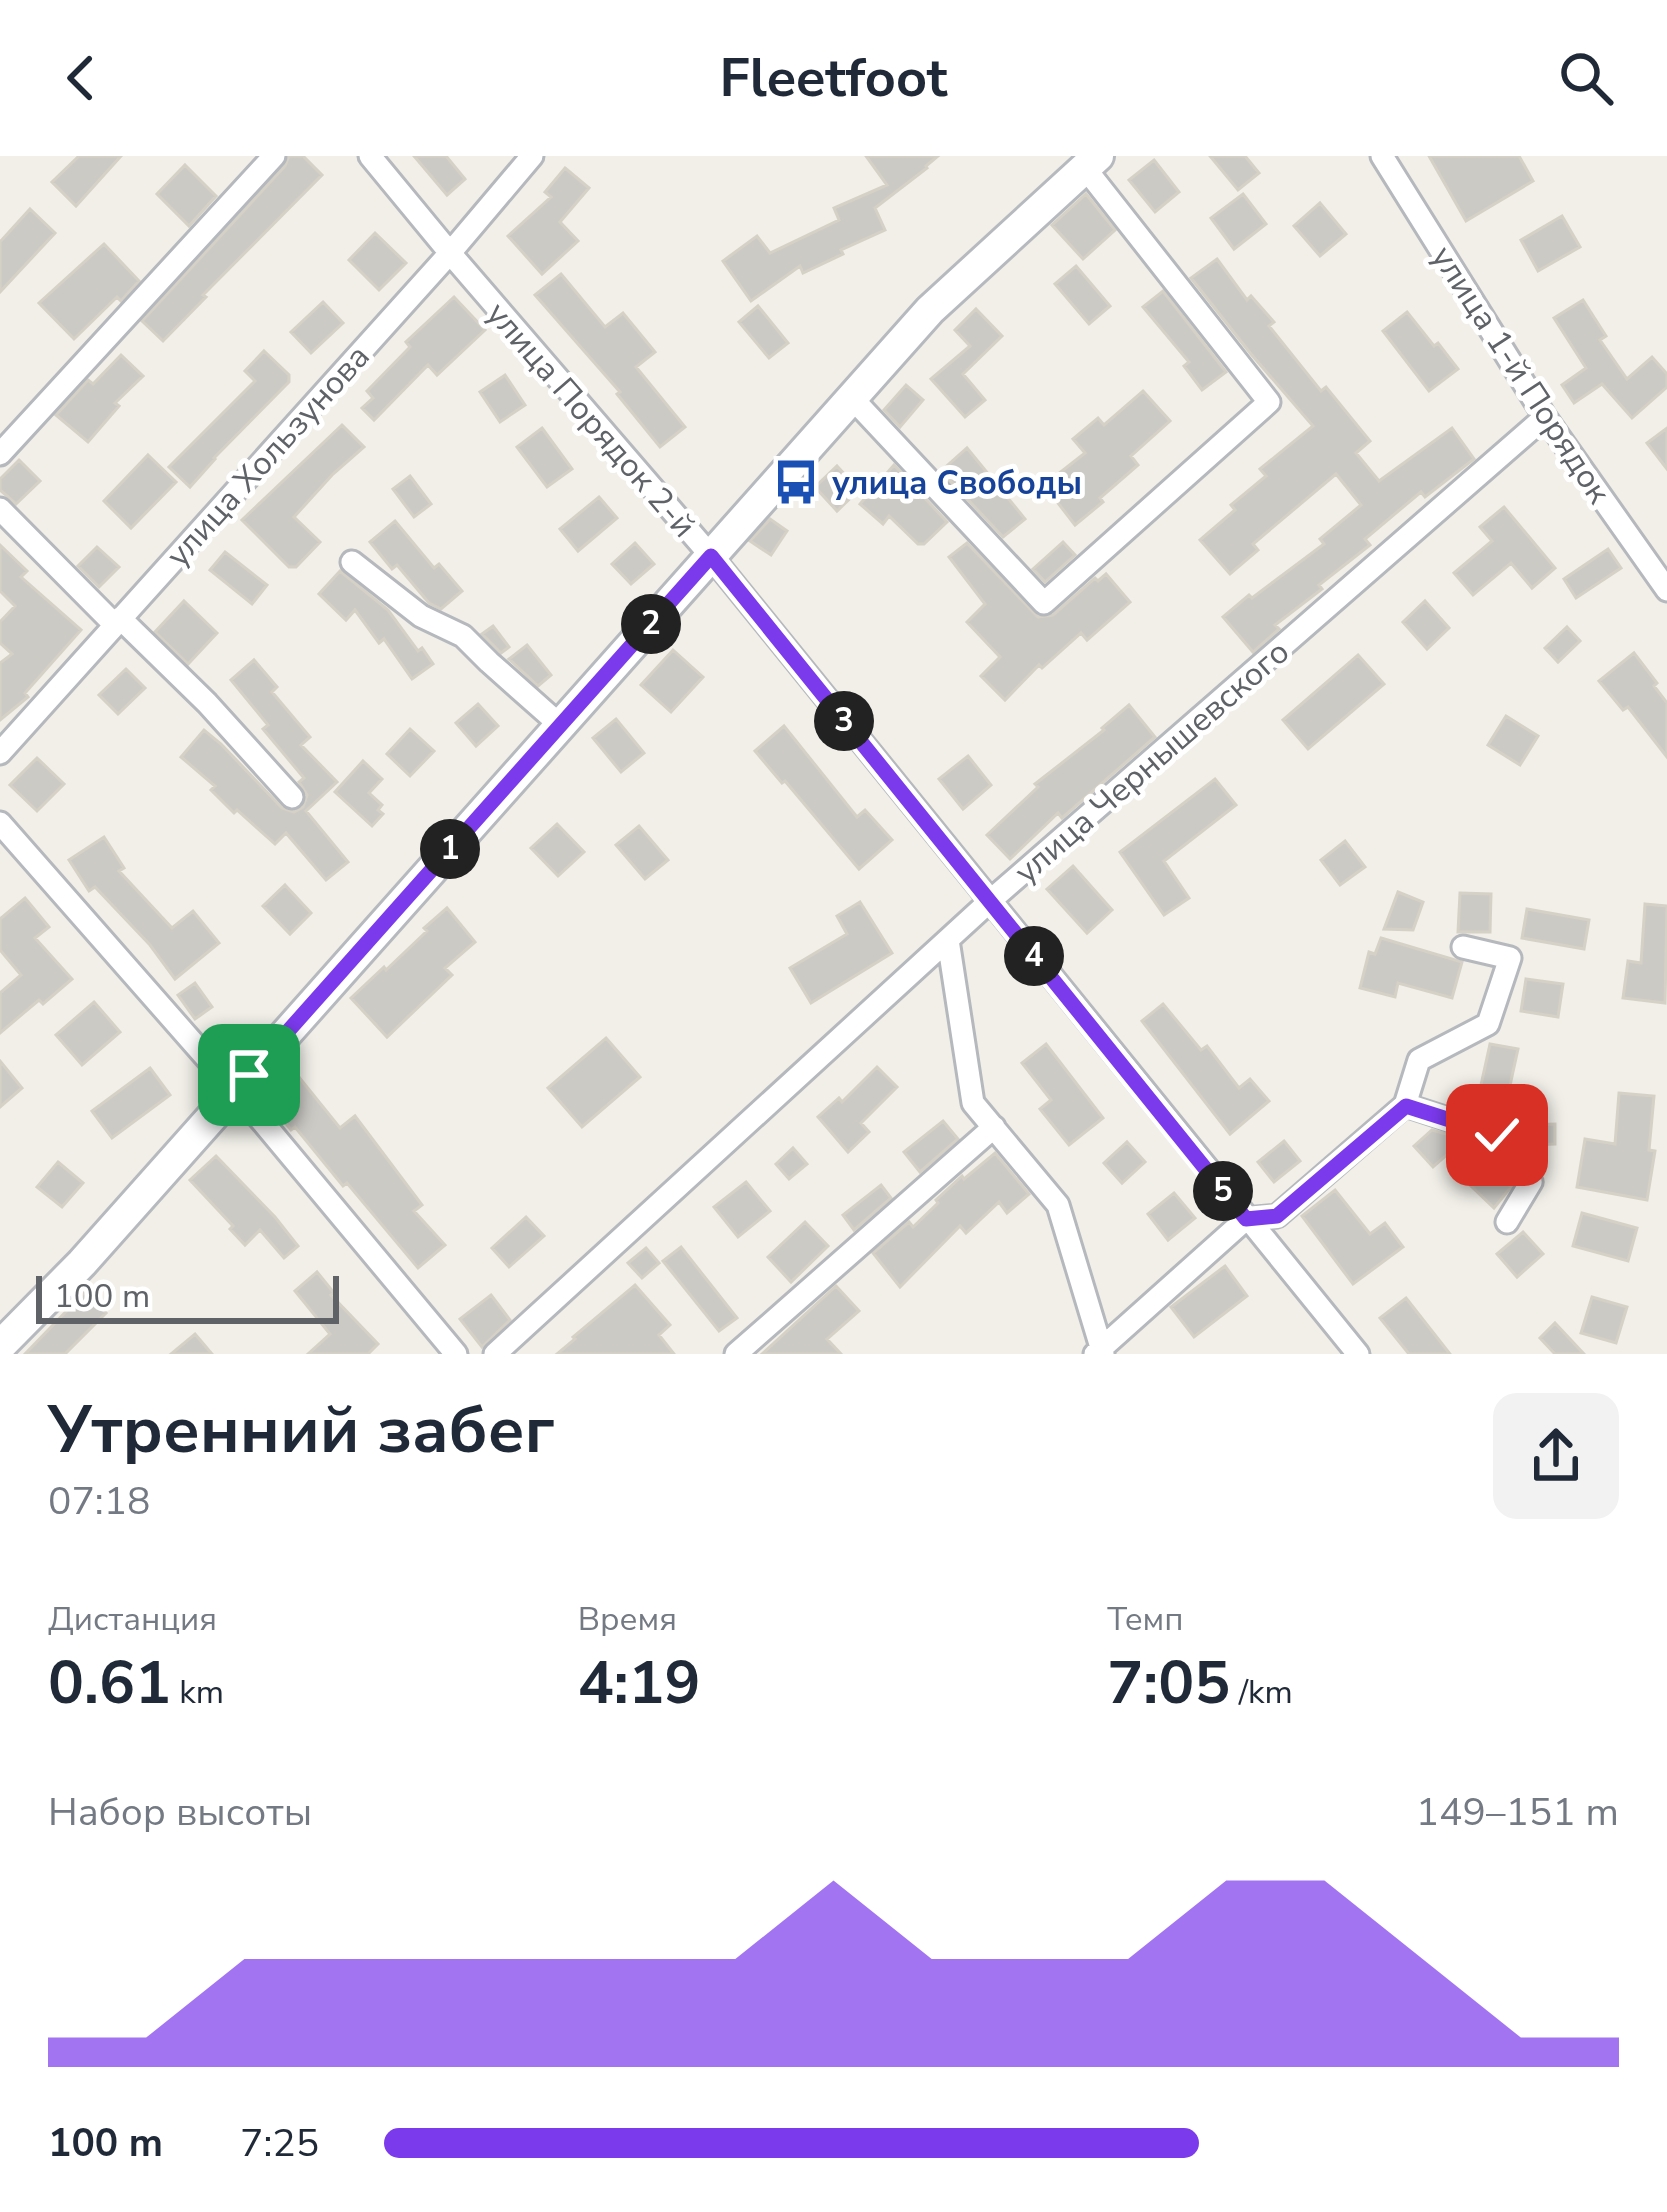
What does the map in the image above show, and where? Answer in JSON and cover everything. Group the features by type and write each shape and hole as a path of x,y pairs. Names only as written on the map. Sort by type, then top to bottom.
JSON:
{"main road":[{"path":"0,1346 82,1263 930,310 1091,162"}],"street":[{"path":"0,454 274,156"},
{"name":"улица Порядок 2-й","path":"370,156 711,556 1358,1354"},
{"name":"улица Хользунова","path":"0,753 532,156"},
{"name":"улица 1-й Порядок","path":"1382,156 1545,417 1667,590"},
{"path":"852,398 1044,603 1269,402 1091,162"},
{"name":"улица Чернышевского","path":"495,1354 990,902 1545,417"},
{"path":"0,509 207,703 292,797"},
{"path":"352,562 421,616 463,636 560,725"},
{"path":"0,823 235,1091 456,1354"},
{"path":"948,940 974,1103 1058,1205 1099,1352 1246,1219 1277,1216 1406,1106 1419,1060 1487,1024 1510,958 1463,947"},
{"path":"1406,1106 1497,1135 1531,1182 1507,1222"},
{"path":"736,1354 994,1127"}],"building":[{"path":"79,156 121,156 76,206 52,182"},
{"path":"289,156 303,156 322,175 163,341 142,321 285,166"},
{"path":"414,156 446,156 465,179 447,195"},
{"path":"866,156 938,156 875,208 885,230 803,273 800,266 751,301 723,261 757,236 770,253 839,220 834,208 887,185"},
{"path":"1210,156 1245,156 1259,173 1238,190"},
{"path":"1429,156 1519,156 1533,181 1466,221"},
{"path":"1154,160 1179,192 1155,212 1129,180"},
{"path":"185,165 216,196 189,226 157,194"},
{"path":"565,168 589,188 560,222 578,241 542,274 508,236 551,197 545,192"},
{"path":"1086,194 1115,230 1083,259 1052,225"},
{"path":"1243,194 1266,224 1234,249 1211,218"},
{"path":"1320,203 1346,234 1320,256 1294,226"},
{"path":"30,209 55,233 0,292 0,242"},
{"path":"1562,216 1580,247 1538,271 1521,240"},
{"path":"375,233 406,263 379,290 349,260"},
{"path":"104,244 139,281 74,339 39,303"},
{"path":"1217,259 1247,300 1251,296 1274,322 1269,326 1321,391 1326,387 1370,441 1356,453 1379,481 1452,428 1474,459 1425,497 1421,492 1365,539 1370,545 1275,625 1279,629 1253,652 1223,617 1324,544 1320,539 1361,505 1336,474 1253,544 1258,550 1230,574 1200,540 1266,476 1260,469 1313,426 1191,278"},
{"path":"1076,266 1110,306 1089,324 1055,284"},
{"path":"561,274 605,327 623,313 655,352 636,367 685,427 660,447 617,394 620,392 535,295"},
{"path":"1163,291 1226,372 1202,390 1184,366 1189,362 1143,307"},
{"path":"454,297 485,330 437,375 428,365 374,420 362,408 373,398 367,391 410,347 406,342"},
{"path":"1583,300 1606,336 1600,340 1627,379 1652,357 1667,374 1667,387 1632,418 1602,384 1574,403 1562,385 1586,368 1554,318"},
{"path":"323,302 343,323 311,353 291,332"},
{"path":"758,306 788,343 769,358 739,322"},
{"path":"976,309 1002,336 963,374 985,400 965,417 931,379 970,346 955,330"},
{"path":"1407,312 1458,369 1429,391 1383,331"},
{"path":"264,351 289,375 289,382 190,487 169,467 255,381 245,371"},
{"path":"121,355 143,376 115,403 119,406 88,442 56,415 88,380 93,384"},
{"path":"505,375 525,405 500,422 480,392"},
{"path":"906,385 923,400 900,427 884,410"},
{"path":"1143,391 1170,421 1131,456 1138,465 1075,525 1044,485 1085,453 1073,439 1098,418 1104,425"},
{"path":"342,425 364,447 294,517 320,542 296,567 289,567 242,520"},
{"path":"542,428 572,469 547,487 517,447"},
{"path":"1667,428 1667,469 1647,443"},
{"path":"967,448 1025,519 1003,537 941,471"},
{"path":"148,455 176,482 131,528 104,501"},
{"path":"19,460 40,481 16,504 0,490 0,479"},
{"path":"894,465 947,522 924,544 918,544 889,516 883,524 860,504"},
{"path":"837,466 859,490 837,511 815,487"},
{"path":"410,476 431,504 414,517 393,489"},
{"path":"599,497 617,518 578,551 560,529"},
{"path":"1504,507 1555,568 1532,588 1511,563 1473,595 1454,573 1492,541 1480,527"},
{"path":"770,519 787,531 771,555 750,541"},
{"path":"395,521 434,568 439,564 462,591 441,609 429,603 397,565 392,569 370,542"},
{"path":"1063,542 1075,555 1045,582 1033,569"},
{"path":"635,543 654,564 631,584 612,564"},
{"path":"967,543 1038,617 1053,615 1106,574 1130,602 1087,640 1081,633 1042,668 1039,665 1005,700 981,676 1000,657 967,622 985,604 949,557"},
{"path":"0,545 27,571 21,577 81,630 25,693 28,697 0,720 0,663 12,654 0,643 0,622 15,606 0,591"},
{"path":"97,547 119,567 99,587 78,566"},
{"path":"1608,549 1621,568 1576,598 1564,579"},
{"path":"225,552 267,585 252,604 210,570"},
{"path":"340,571 388,610 433,664 412,679 384,639 379,643 355,610 346,620 319,594"},
{"path":"184,601 217,633 188,664 155,632"},
{"path":"1425,601 1449,628 1427,649 1403,622"},
{"path":"493,626 509,647 501,653 482,634"},
{"path":"1567,627 1580,641 1558,662 1545,648"},
{"path":"527,645 551,675 538,686 509,659"},
{"path":"673,650 703,677 671,712 641,685"},
{"path":"1634,653 1667,703 1667,757 1628,707 1623,710 1599,681"},
{"path":"1358,655 1384,684 1308,749 1283,720"},
{"path":"254,660 277,687 272,692 310,737 301,745 337,782 306,811 348,862 326,880 286,833 275,844 237,810 234,813 211,790 215,786 181,757 204,730 282,808 294,812 303,807 307,795 299,782 304,778 263,729 268,725 231,680"},
{"path":"126,669 145,688 118,714 99,695"},
{"path":"478,704 498,726 476,746 456,723"},
{"path":"1129,705 1155,737 1062,818 1058,813 1010,859 987,835 1038,787 1035,784"},
{"path":"1506,716 1538,736 1520,765 1488,745"},
{"path":"616,719 644,753 621,772 593,738"},
{"path":"784,726 857,817 865,810 892,840 859,869 755,751"},
{"path":"410,729 434,751 410,776 387,754"},
{"path":"968,756 991,785 963,809 939,779"},
{"path":"37,758 64,784 37,811 10,785"},
{"path":"363,761 382,779 369,793 382,805 378,810 383,814 372,826 335,792"},
{"path":"1215,779 1236,805 1164,861 1189,898 1164,915 1120,852"},
{"path":"557,824 584,852 558,876 531,848"},
{"path":"639,826 668,860 645,879 616,845"},
{"path":"104,837 124,868 119,871 172,928 193,911 219,943 175,979 95,887 89,891 69,860"},
{"path":"1345,841 1365,867 1340,885 1321,860"},
{"path":"1073,866 1112,910 1087,933 1047,889"},
{"path":"285,885 311,913 290,934 263,906"},
{"path":"1398,892 1423,902 1413,930 1384,929"},
{"path":"1460,893 1491,894 1490,932 1458,932"},
{"path":"25,898 49,927 35,938 72,979 0,1033 0,993 21,975 0,950 0,919"},
{"path":"860,902 892,953 811,1003 790,968 847,934 837,916"},
{"path":"1645,904 1667,906 1665,1003 1623,998 1628,961 1641,963"},
{"path":"447,908 475,942 445,968 452,975 387,1037 351,998"},
{"path":"1527,909 1589,920 1584,949 1522,938"},
{"path":"1381,938 1462,962 1452,998 1398,983 1395,997 1360,988 1369,952 1375,954"},
{"path":"1526,979 1563,984 1558,1017 1521,1011"},
{"path":"195,983 212,1007 195,1019 178,995"},
{"path":"94,1002 120,1032 82,1065 56,1035"},
{"path":"1163,1004 1201,1050 1207,1046 1239,1088 1250,1079 1269,1101 1230,1134 1142,1021"},
{"path":"606,1038 640,1077 582,1127 548,1088"},
{"path":"1046,1044 1103,1118 1069,1145 1040,1109 1051,1100 1022,1063"},
{"path":"1490,1044 1518,1049 1509,1090 1481,1085"},
{"path":"0,1061 22,1088 0,1107"},
{"path":"877,1067 897,1087 861,1123 869,1132 848,1152 818,1117 839,1098 842,1102"},
{"path":"150,1068 170,1095 112,1138 92,1111"},
{"path":"294,1071 340,1128 355,1116 422,1205 414,1211 445,1245 418,1268 347,1183 343,1186 264,1096"},
{"path":"1619,1093 1654,1096 1649,1150 1655,1151 1647,1200 1577,1187 1585,1139 1615,1144"},
{"path":"943,1121 958,1139 920,1172 904,1152"},
{"path":"1555,1124 1555,1144 1520,1142 1520,1125"},
{"path":"1432,1130 1450,1135 1458,1145 1433,1167 1414,1146"},
{"path":"1284,1141 1300,1161 1274,1182 1258,1162"},
{"path":"1127,1142 1145,1162 1122,1183 1104,1163"},
{"path":"793,1148 807,1164 789,1179 776,1164"},
{"path":"995,1153 1029,1194 1007,1213 999,1202 966,1233 960,1226 900,1287 873,1253 909,1222 913,1227 962,1176 964,1179"},
{"path":"216,1156 298,1246 284,1258 260,1230 245,1245 190,1180"},
{"path":"58,1162 83,1183 62,1207 37,1187"},
{"path":"1490,1167 1511,1187 1494,1208 1471,1186"},
{"path":"746,1182 770,1211 738,1237 714,1207"},
{"path":"881,1185 891,1198 854,1230 843,1215"},
{"path":"1335,1190 1370,1234 1385,1223 1403,1247 1353,1284 1302,1216"},
{"path":"1174,1193 1195,1218 1168,1240 1148,1214"},
{"path":"1582,1213 1637,1228 1628,1261 1573,1246"},
{"path":"526,1217 544,1236 509,1267 492,1248"},
{"path":"805,1222 828,1246 791,1282 768,1257"},
{"path":"1523,1232 1543,1254 1517,1277 1497,1254"},
{"path":"681,1247 737,1318 719,1331 663,1261"},
{"path":"646,1248 659,1263 642,1278 628,1263"},
{"path":"1225,1266 1247,1296 1194,1337 1171,1307"},
{"path":"317,1272 334,1293 331,1295 378,1344 368,1354 308,1354 330,1334 295,1291"},
{"path":"635,1285 670,1325 659,1335 674,1354 557,1354 573,1337"},
{"path":"836,1286 859,1311 827,1339 841,1354 762,1354"},
{"path":"85,1292 106,1313 65,1354 25,1354"},
{"path":"491,1295 510,1320 482,1347 460,1319"},
{"path":"1592,1297 1627,1307 1616,1343 1581,1333"},
{"path":"1406,1298 1450,1354 1409,1354 1380,1318"},
{"path":"1555,1323 1584,1354 1555,1354 1540,1338"},
{"path":"195,1334 212,1354 171,1354"}],"place":[{"name":"улица Свободы","path":"796,482"}],"route":[{"path":"249,1075 711,556 1246,1219 1277,1216 1406,1106 1497,1135"}]}
